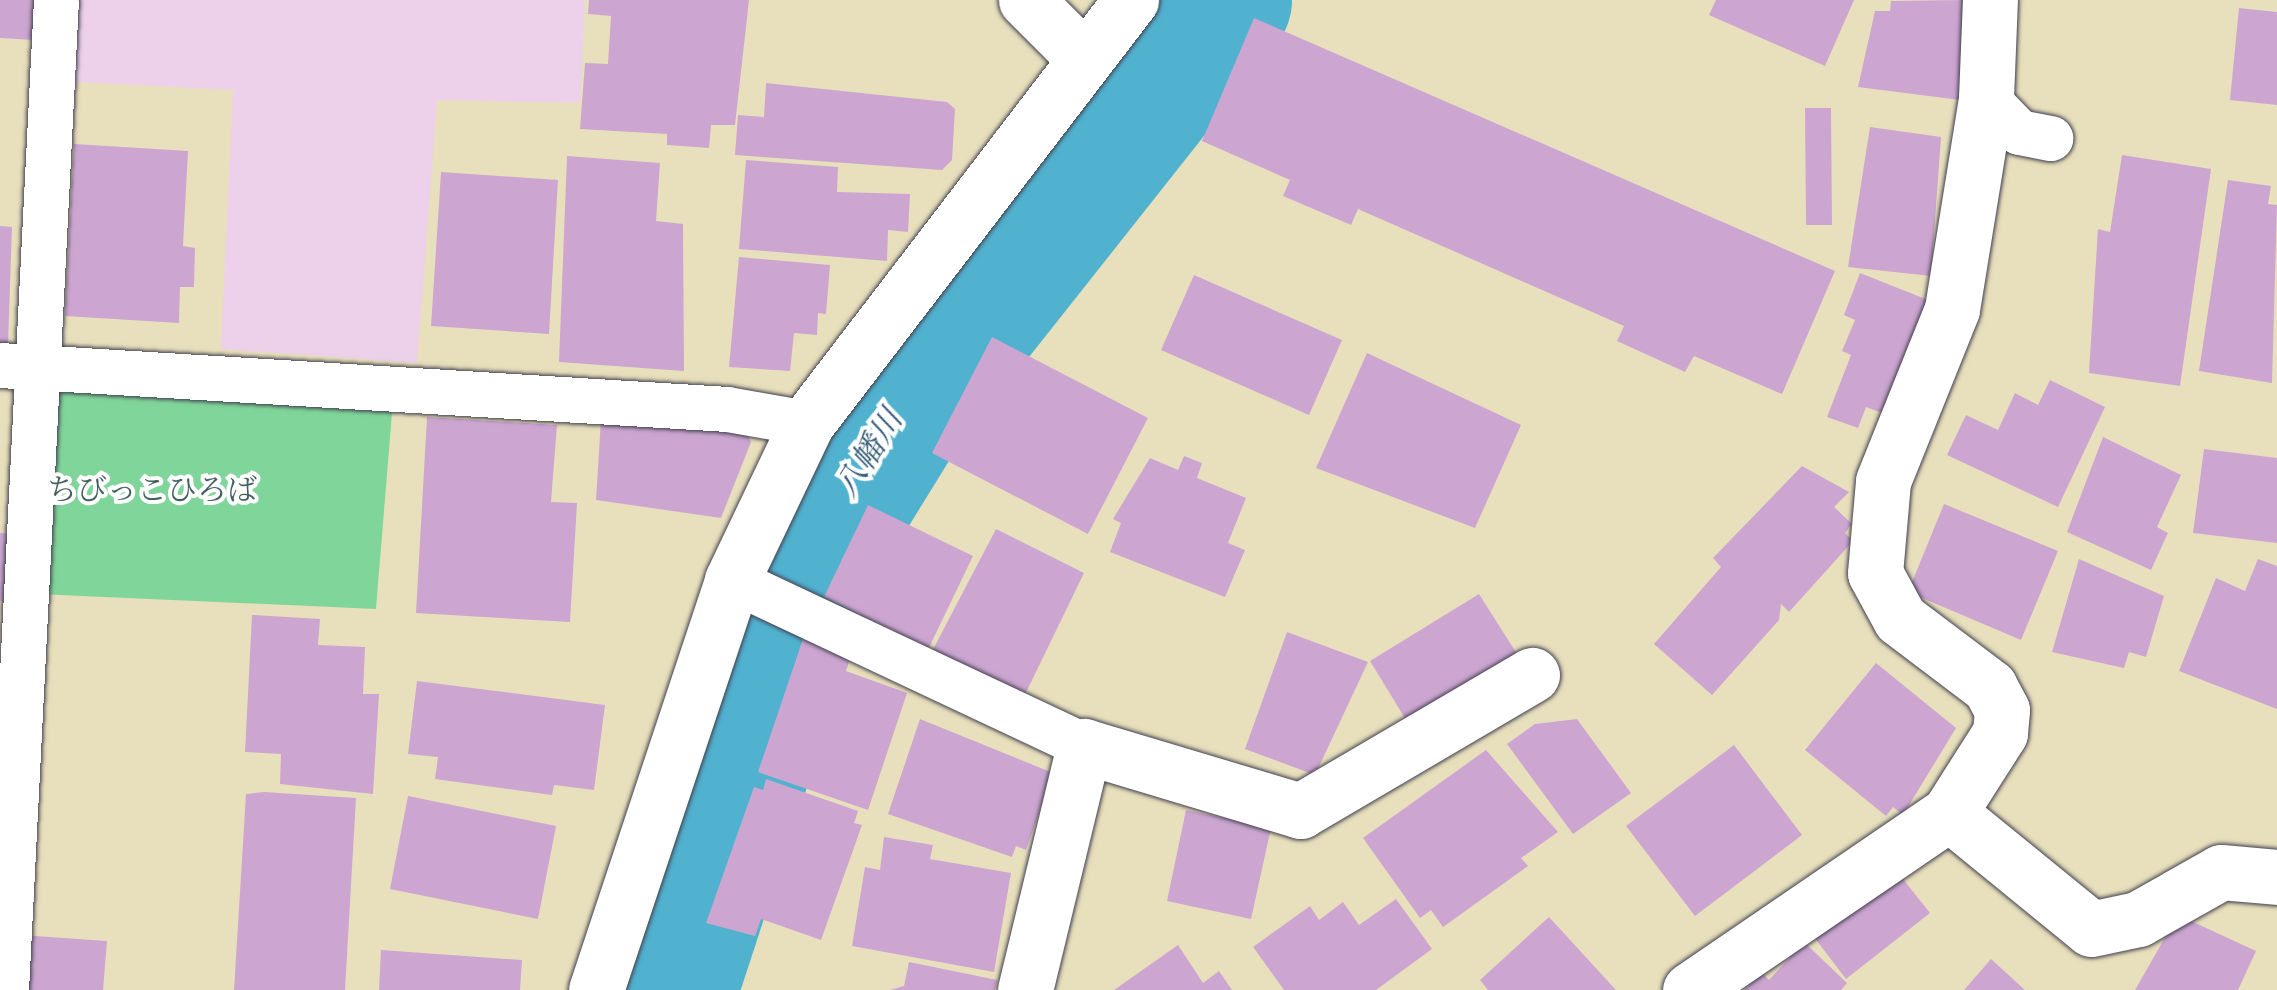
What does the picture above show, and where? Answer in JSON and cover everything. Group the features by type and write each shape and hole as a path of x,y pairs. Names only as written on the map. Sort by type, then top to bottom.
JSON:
{"street":[{"path":"1026,0 1085,59"},
{"path":"596,990 732,580 807,423 1131,0"},
{"path":"1690,990 1949,813 2000,733 2002,710 1990,687 1887,601 1875,573 1876,524 1883,481 1952,309 1986,98 1990,0"},
{"path":"1025,990 1084,746 1300,811 1532,675"},
{"path":"1949,813 2091,929 2138,920 2221,872 2277,877"}],"lane":[{"path":"6,990 19,366 56,0"},
{"path":"1986,98 2019,132 2050,138"},
{"path":"19,366 728,409 807,423"},
{"path":"732,580 1084,746"}],"shaded area":[{"path":"63,0 585,0 580,103 437,100 417,363 221,349 233,90 58,81"}],"green space":[{"name":"ちびっこひろば","path":"53,379 393,401 376,609 37,594"}],"building":[{"path":"0,0 36,0 34,40 0,38"},
{"path":"589,0 749,0 735,125 711,125 709,148 667,145 667,134 580,129 585,63 608,64 611,16 588,14"},
{"path":"1716,0 1854,0 1825,66 1709,15"},
{"path":"1966,0 1960,100 1858,87 1875,11 1890,11 1891,1"},
{"path":"2239,8 2277,12 2277,105 2230,100"},
{"path":"1254,18 1835,271 1782,394 1694,356 1685,372 1617,341 1624,326 1358,209 1351,225 1283,196 1290,180 1202,141"},
{"path":"766,83 947,102 955,109 952,160 942,170 735,155 738,115 764,117"},
{"path":"1805,108 1831,108 1832,225 1806,225"},
{"path":"1870,127 1941,137 1931,276 1848,267"},
{"path":"74,144 188,151 183,246 195,248 194,287 180,287 179,323 65,316"},
{"path":"2122,155 2211,169 2180,386 2089,373 2098,229 2110,232"},
{"path":"567,156 660,163 656,221 683,224 684,371 559,362"},
{"path":"746,160 838,167 837,192 910,194 908,232 888,230 887,261 739,249"},
{"path":"441,172 558,180 549,334 431,326"},
{"path":"2228,180 2271,186 2268,204 2277,205 2272,383 2199,371"},
{"path":"0,226 12,227 8,345 0,345"},
{"path":"739,257 830,265 826,314 818,313 817,335 794,333 790,371 729,367"},
{"path":"1860,273 1928,300 1882,413 1866,407 1858,428 1827,417 1851,355 1842,351 1855,320 1844,315"},
{"path":"1194,275 1342,340 1309,415 1161,350"},
{"path":"992,337 1148,418 1088,534 932,453"},
{"path":"1367,353 1521,425 1475,528 1316,468"},
{"path":"2050,380 2105,407 2058,507 1947,455 1966,415 1998,430 2015,393 2038,405"},
{"path":"427,417 557,425 551,502 577,503 570,622 416,613"},
{"path":"601,419 746,432 751,442 721,518 596,500"},
{"path":"2103,437 2181,475 2157,527 2168,533 2151,570 2067,532"},
{"path":"2204,449 2277,458 2277,543 2193,533"},
{"path":"1184,456 1202,463 1197,478 1246,498 1228,543 1245,550 1225,597 1110,552 1121,523 1113,519 1150,458 1178,470"},
{"path":"1802,466 1849,492 1834,507 1852,524 1845,533 1853,541 1789,612 1781,604 1779,620 1712,695 1654,644 1721,567 1713,558"},
{"path":"1944,504 2058,551 2021,640 1908,592"},
{"path":"868,505 973,556 924,658 906,638 824,597"},
{"path":"996,529 1084,573 1019,707 927,661"},
{"path":"0,533 13,534 9,602 0,601"},
{"path":"2079,559 2164,596 2146,657 2129,652 2124,668 2052,652"},
{"path":"2258,559 2277,566 2277,709 2179,671 2216,578 2245,591"},
{"path":"1479,594 1524,665 1414,733 1370,661"},
{"path":"252,615 320,619 318,645 365,647 363,694 379,694 373,794 280,784 281,754 245,752"},
{"path":"1287,632 1368,662 1315,775 1245,749"},
{"path":"804,636 852,653 846,671 907,693 868,810 758,772"},
{"path":"1876,663 1956,728 1903,815 1893,807 1886,816 1805,750"},
{"path":"417,681 605,705 594,790 554,785 552,795 435,779 438,757 408,754"},
{"path":"920,719 1053,773 1026,850 1016,846 1012,857 888,814"},
{"path":"1577,719 1631,793 1573,834 1507,744 1535,724"},
{"path":"1734,745 1802,835 1695,916 1626,826"},
{"path":"1486,750 1558,832 1521,858 1528,866 1443,927 1431,910 1420,918 1363,838"},
{"path":"766,779 858,811 854,823 862,825 821,940 761,919 755,936 706,923 754,787 763,790"},
{"path":"246,794 356,798 345,990 234,990"},
{"path":"408,796 556,826 538,919 390,889"},
{"path":"1186,810 1271,828 1251,919 1167,901"},
{"path":"884,837 933,845 930,859 1011,873 994,972 852,946 865,867 880,870"},
{"path":"1891,864 1930,913 1846,979 1804,924"},
{"path":"1396,899 1432,949 1376,990 1284,990 1253,947 1310,906 1319,920 1343,902 1359,925"},
{"path":"2178,915 2256,951 2238,990 2135,990"},
{"path":"1549,917 1616,990 1488,990 1480,980"},
{"path":"21,935 107,941 103,990 18,990"},
{"path":"1804,942 1847,983 1841,990 1744,990 1761,972 1769,980"},
{"path":"1178,945 1203,983 1219,971 1232,990 1114,990"},
{"path":"381,950 522,960 520,990 379,990"},
{"path":"1991,959 2025,990 1964,990"},
{"path":"909,962 997,980 995,990 890,990 904,986"}],"waterway":[{"name":"八幡川","path":"666,990 789,613 839,504 899,407 1221,0"}]}
